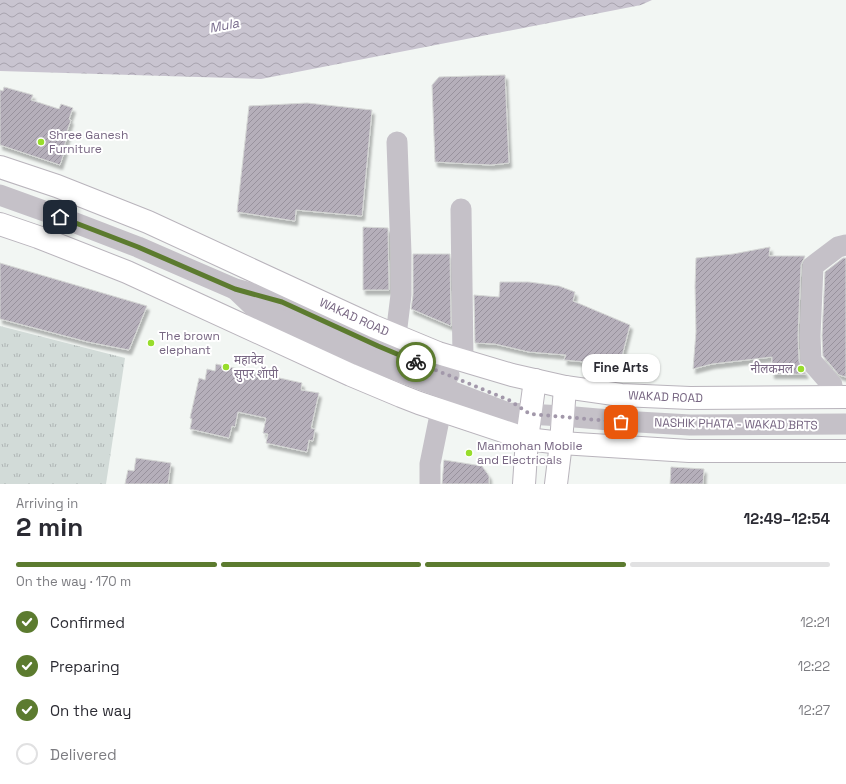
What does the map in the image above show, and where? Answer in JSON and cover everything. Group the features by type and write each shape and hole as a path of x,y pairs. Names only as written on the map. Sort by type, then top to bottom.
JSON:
{"main road":[{"name":"WAKAD ROAD","path":"0,167 57,186 148,222 396,336 438,353 535,380 565,388 622,395 690,398 838,397"},
{"path":"0,224 38,237 127,272 351,375 419,403 527,439 561,443 689,451 846,451"},
{"path":"524,484 527,439 535,380"},
{"path":"556,484 565,388"}],"lane":[{"path":"396,336 401,295 397,142"},
{"path":"0,195 138,247 235,289 282,302 378,346 509,400 530,414"},
{"path":"461,209 463,360"},
{"path":"838,397 832,385 812,361 810,336 813,266 838,247 846,245"},
{"path":"430,484 430,464 441,410"},
{"name":"NASHIK PHATA - WAKAD BRTS","path":"530,414 621,422 690,425 846,424"}],"green space":[{"path":"0,326 125,358 106,484 0,484"}],"water":[{"name":"Mula","path":"0,0 652,0 641,5 261,79 0,71"}],"building":[{"path":"505,75 509,163 491,165 435,162 432,85 439,77"},
{"path":"4,87 33,95 31,100 59,109 61,104 73,108 66,134 68,135 63,149 65,150 60,165 0,145 0,90 3,91"},
{"path":"307,103 372,110 362,216 296,210 295,221 237,212 249,106"},
{"path":"363,227 388,228 389,290 363,290"},
{"path":"770,247 769,256 805,256 801,265 798,336 799,361 806,374 772,374 772,357 712,364 693,369 696,332 696,258 733,254"},
{"path":"413,254 450,254 451,326 411,309 413,295"},
{"path":"843,258 846,258 846,377 839,375 823,356 822,336 825,272"},
{"path":"0,263 147,306 129,350 88,342 0,319"},
{"path":"500,282 529,282 559,286 575,292 573,301 630,325 619,368 596,363 564,360 566,355 529,352 495,344 475,343 474,295 499,297"},
{"path":"216,364 302,383 301,390 319,393 311,428 315,429 313,441 309,440 307,452 266,443 268,434 263,433 266,418 238,412 235,427 232,426 229,438 190,429 192,419 190,418 199,378 205,380 207,369 215,371"},
{"path":"136,458 171,463 168,484 125,484 128,470 134,471"},
{"path":"444,460 482,466 489,476 489,484 442,484"},
{"path":"671,467 704,469 703,484 670,484"}],"way so far":[{"path":"416,362 509,400 530,414 621,422"}],"place":[{"name":"Shree Ganesh Furniture","path":"41,142"},
{"name":"The brown elephant","path":"151,343"},
{"name":"महादेव सुपर शॅापी","path":"226,367"},
{"name":"नीलकमल","path":"801,369"},
{"name":"Fine Arts","path":"621,422"},
{"name":"Manmohan Mobile and Electricals","path":"469,453"}],"route":[{"path":"60,217 138,247 235,289 282,302 416,362"}]}
